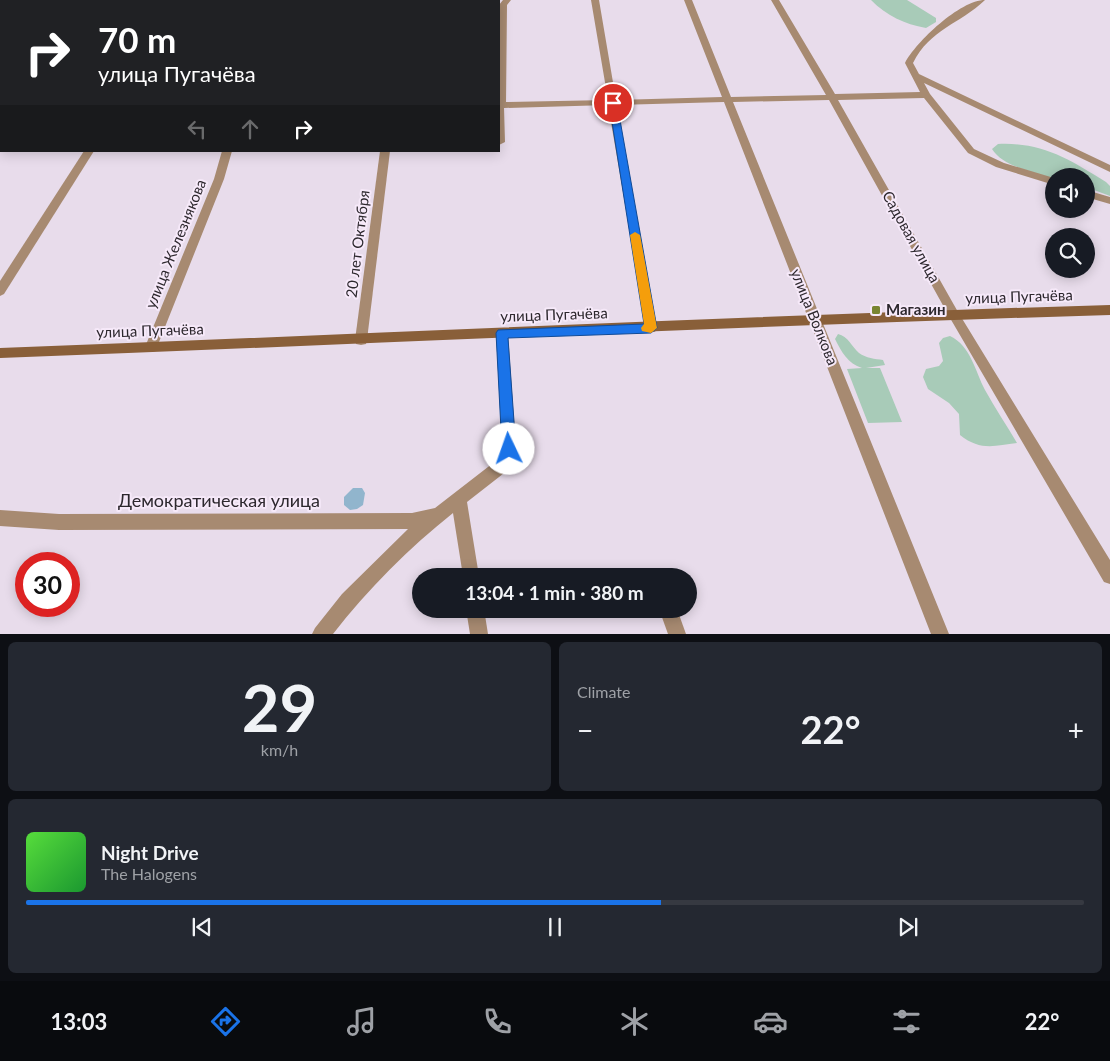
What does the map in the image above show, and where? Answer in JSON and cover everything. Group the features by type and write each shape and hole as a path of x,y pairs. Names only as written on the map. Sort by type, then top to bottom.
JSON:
{"street":[{"path":"500,142 502,5 507,0"},
{"path":"595,0 651,328"},
{"name":"улица Волкова","path":"688,0 940,634"},
{"name":"Садовая улица","path":"775,0 832,97 954,315 1110,576"},
{"path":"981,0 934,33 913,52 909,62 926,95 971,151 1000,165 1045,179"},
{"path":"916,76 1110,169"},
{"path":"500,105 926,95"},
{"path":"0,291 89,152"},
{"name":"улица Железнякова","path":"151,347 218,179 227,152"},
{"name":"20 лет Октября","path":"361,340 385,152"},
{"path":"1095,196 1110,201"},
{"name":"улица Пугачёва","path":"0,353 651,328 816,319 1110,310"},
{"path":"321,634 348,600 416,532 503,465 509,449 502,333"},
{"path":"459,498 469,568"},
{"name":"Демократическая улица","path":"0,518 59,522 412,521 438,515"},
{"path":"476,618 479,634"},
{"path":"671,618 676,634"}],"green space":[{"path":"871,0 907,0 936,18 936,22 926,28 910,24 890,15"},
{"path":"998,144 1028,146 1055,154 1083,168 1045,168 1045,176 1011,165 992,149"},
{"path":"1095,175 1110,186 1110,196 1095,190"},
{"path":"838,334 845,337 856,351 862,355 883,360 885,365 866,368 880,368 902,422 868,423 847,369 862,368 849,360 842,352 835,339"},
{"path":"950,336 957,340 968,352 985,390 1017,443 987,446 967,440 960,435 959,414 949,403 928,389 923,377 926,369 939,366 943,361 939,343 943,338"}],"water":[{"path":"353,488 362,488 365,493 363,505 357,509 350,510 344,505 344,497"}],"slow traffic":[{"path":"635,235 651,328 646,328"}],"place":[{"name":"Магазин","path":"876,310"}],"route":[{"path":"509,449 502,333 651,328 613,103"}]}
